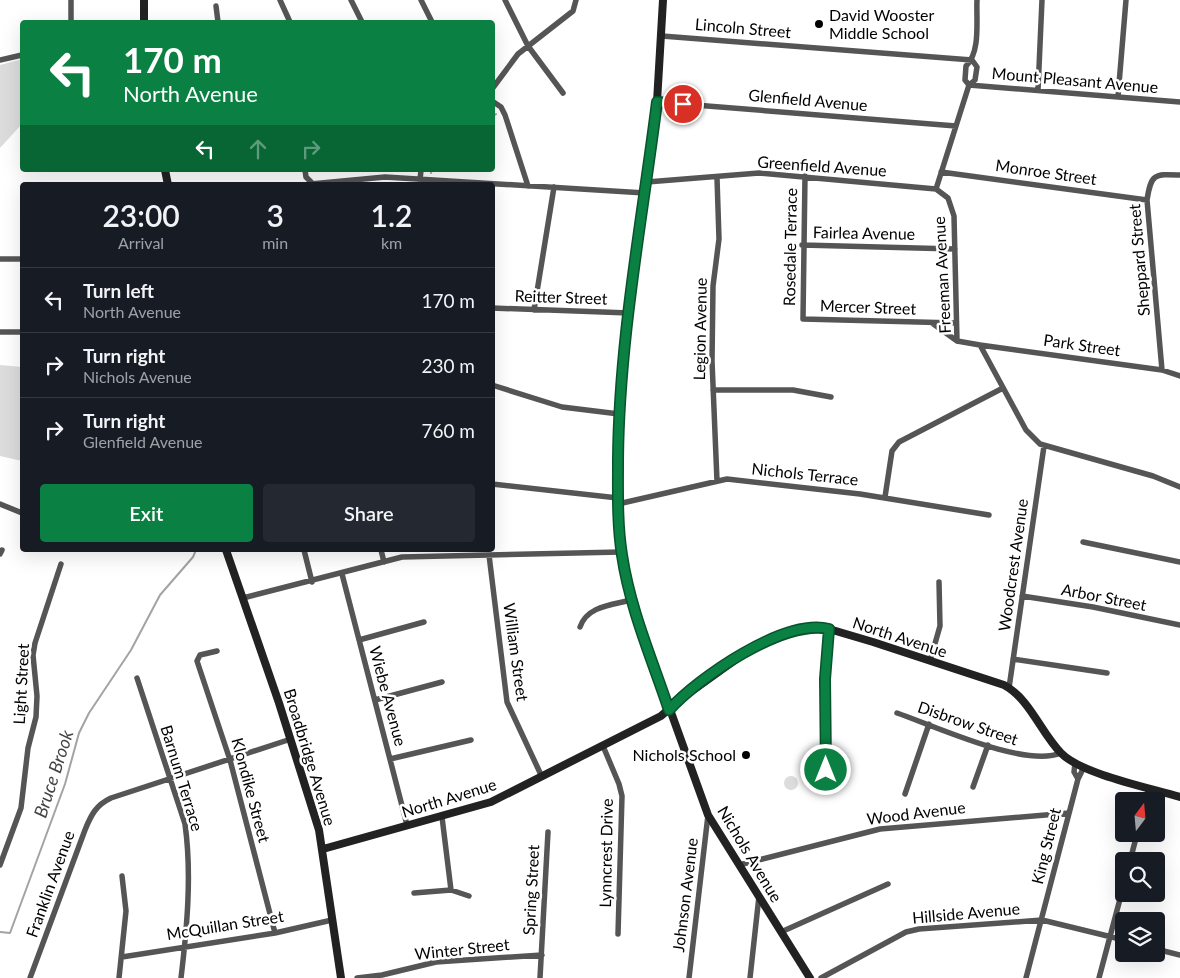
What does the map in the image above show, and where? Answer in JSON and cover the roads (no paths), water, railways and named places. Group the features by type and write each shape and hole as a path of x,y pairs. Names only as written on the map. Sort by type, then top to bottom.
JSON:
{"main road":[{"path":"144,0 144,20"},
{"name":"Nichols Avenue","path":"663,0 657,102 629,313 619,414 618,501 621,552 631,600 708,814 810,978"},
{"name":"Broadbridge Avenue","path":"227,552 310,798 323,849 340,978"},
{"name":"North Avenue","path":"323,849 492,802 603,746 669,710 679,699 749,650 804,628 818,627 829,629 1009,688"},
{"path":"1009,688 1061,753 1075,763 1180,797"}],"street":[{"path":"71,0 71,20"},
{"path":"280,0 289,20"},
{"path":"351,0 361,20"},
{"path":"421,0 431,20"},
{"path":"505,0 528,46 563,93"},
{"path":"495,84 506,68 528,46 570,13 576,0"},
{"path":"969,85 965,80 966,66 972,60 975,50 977,0"},
{"path":"1038,90 1042,0"},
{"path":"1118,96 1126,0"},
{"path":"216,6 218,20"},
{"name":"Lincoln Street","path":"662,36 972,60"},
{"path":"0,60 20,55"},
{"path":"936,189 969,85 975,80 977,67 972,60"},
{"name":"Mount Pleasant Avenue","path":"969,85 1180,102"},
{"name":"Glenfield Avenue","path":"657,102 956,126"},
{"path":"495,103 501,107 505,115 528,186"},
{"path":"306,172 306,177 312,182"},
{"path":"420,180 421,172"},
{"name":"Monroe Street","path":"941,172 1147,200"},
{"name":"Greenfield Avenue","path":"647,182 759,174 805,176 936,189"},
{"name":"Sheppard Street","path":"1162,370 1147,200 1149,184 1154,177 1162,174 1180,175"},
{"name":"Rosedale Terrace","path":"803,319 802,245 805,176"},
{"path":"334,182 385,177 456,182"},
{"name":"Legion Avenue","path":"717,178 719,240 713,286 713,390 717,481"},
{"path":"495,184 645,194"},
{"path":"534,310 554,187"},
{"name":"Freeman Avenue","path":"936,189 948,198 952,209 957,340 980,345"},
{"name":"Fairlea Avenue","path":"802,245 955,249"},
{"path":"0,259 20,259"},
{"name":"Reitter Street","path":"495,308 629,313"},
{"name":"Mercer Street","path":"803,319 956,323"},
{"name":"Mercer Street","path":"932,323 957,340"},
{"path":"0,332 20,332"},
{"path":"980,345 1029,434 1044,446 1153,476 1180,487"},
{"name":"Park Street","path":"980,345 1162,370 1180,376"},
{"path":"495,386 562,407 619,414"},
{"path":"885,497 892,451 899,442 1003,388"},
{"path":"713,390 793,390 831,398"},
{"name":"Woodcrest Avenue","path":"1009,688 1044,446"},
{"name":"Nichols Terrace","path":"495,484 618,501 717,481 733,480 885,497 989,514"},
{"path":"0,504 20,512"},
{"path":"1083,542 1180,562"},
{"path":"304,552 312,582"},
{"path":"382,552 384,562"},
{"path":"243,598 312,582 384,562 418,556 621,552"},
{"name":"William Street","path":"489,555 507,702 542,777"},
{"name":"Light Street","path":"0,865 21,808 26,760 36,717 37,696 33,654 61,564"},
{"name":"Wiebe Avenue","path":"342,574 408,825"},
{"path":"930,661 940,626 939,582"},
{"name":"Arbor Street","path":"1022,596 1093,607 1180,625"},
{"path":"580,627 585,616 591,612 631,600"},
{"path":"359,640 424,622"},
{"path":"826,770 825,679 829,629"},
{"name":"Klondike Street","path":"217,651 198,657 197,661 230,760 275,933"},
{"path":"1013,659 1108,673"},
{"name":"Barnum Terrace","path":"137,678 185,824 187,842 185,945 182,978"},
{"path":"375,700 442,682"},
{"name":"Disbrow Street","path":"897,712 1021,755 1037,756 1061,753"},
{"path":"905,794 929,724"},
{"path":"169,779 291,739"},
{"path":"390,759 471,740"},
{"path":"973,787 988,745"},
{"name":"Lynncrest Drive","path":"603,746 620,784 622,796 618,934"},
{"name":"King Street","path":"1075,763 1074,772 1078,780"},
{"name":"King Street","path":"1026,978 1078,780 1084,767"},
{"name":"Franklin Avenue","path":"30,978 93,812 102,803 169,779"},
{"path":"1148,792 1149,788"},
{"name":"Wood Avenue","path":"740,865 880,829 1069,813"},
{"name":"Johnson Avenue","path":"689,978 708,814"},
{"path":"442,817 451,890"},
{"name":"Spring Street","path":"540,978 548,832"},
{"path":"119,978 126,911 122,876"},
{"path":"781,932 888,884"},
{"path":"414,893 451,890 469,896"},
{"path":"750,978 759,896"},
{"path":"1099,978 1119,902"},
{"name":"McQuillan Street","path":"122,956 185,945 275,933 332,920"},
{"name":"Hillside Avenue","path":"821,978 906,932 919,929 1042,920 1115,938"},
{"path":"1165,951 1180,955"},
{"name":"Winter Street","path":"357,978 382,975 436,962 542,955"}],"waterway":[{"name":"Bruce Brook","path":"0,932 10,933 65,784 79,733 89,713 131,650 160,595 193,557 195,552"}],"place":[{"name":"David Wooster Middle School","path":"819,24"},
{"name":"Nichols School","path":"746,755"}]}
